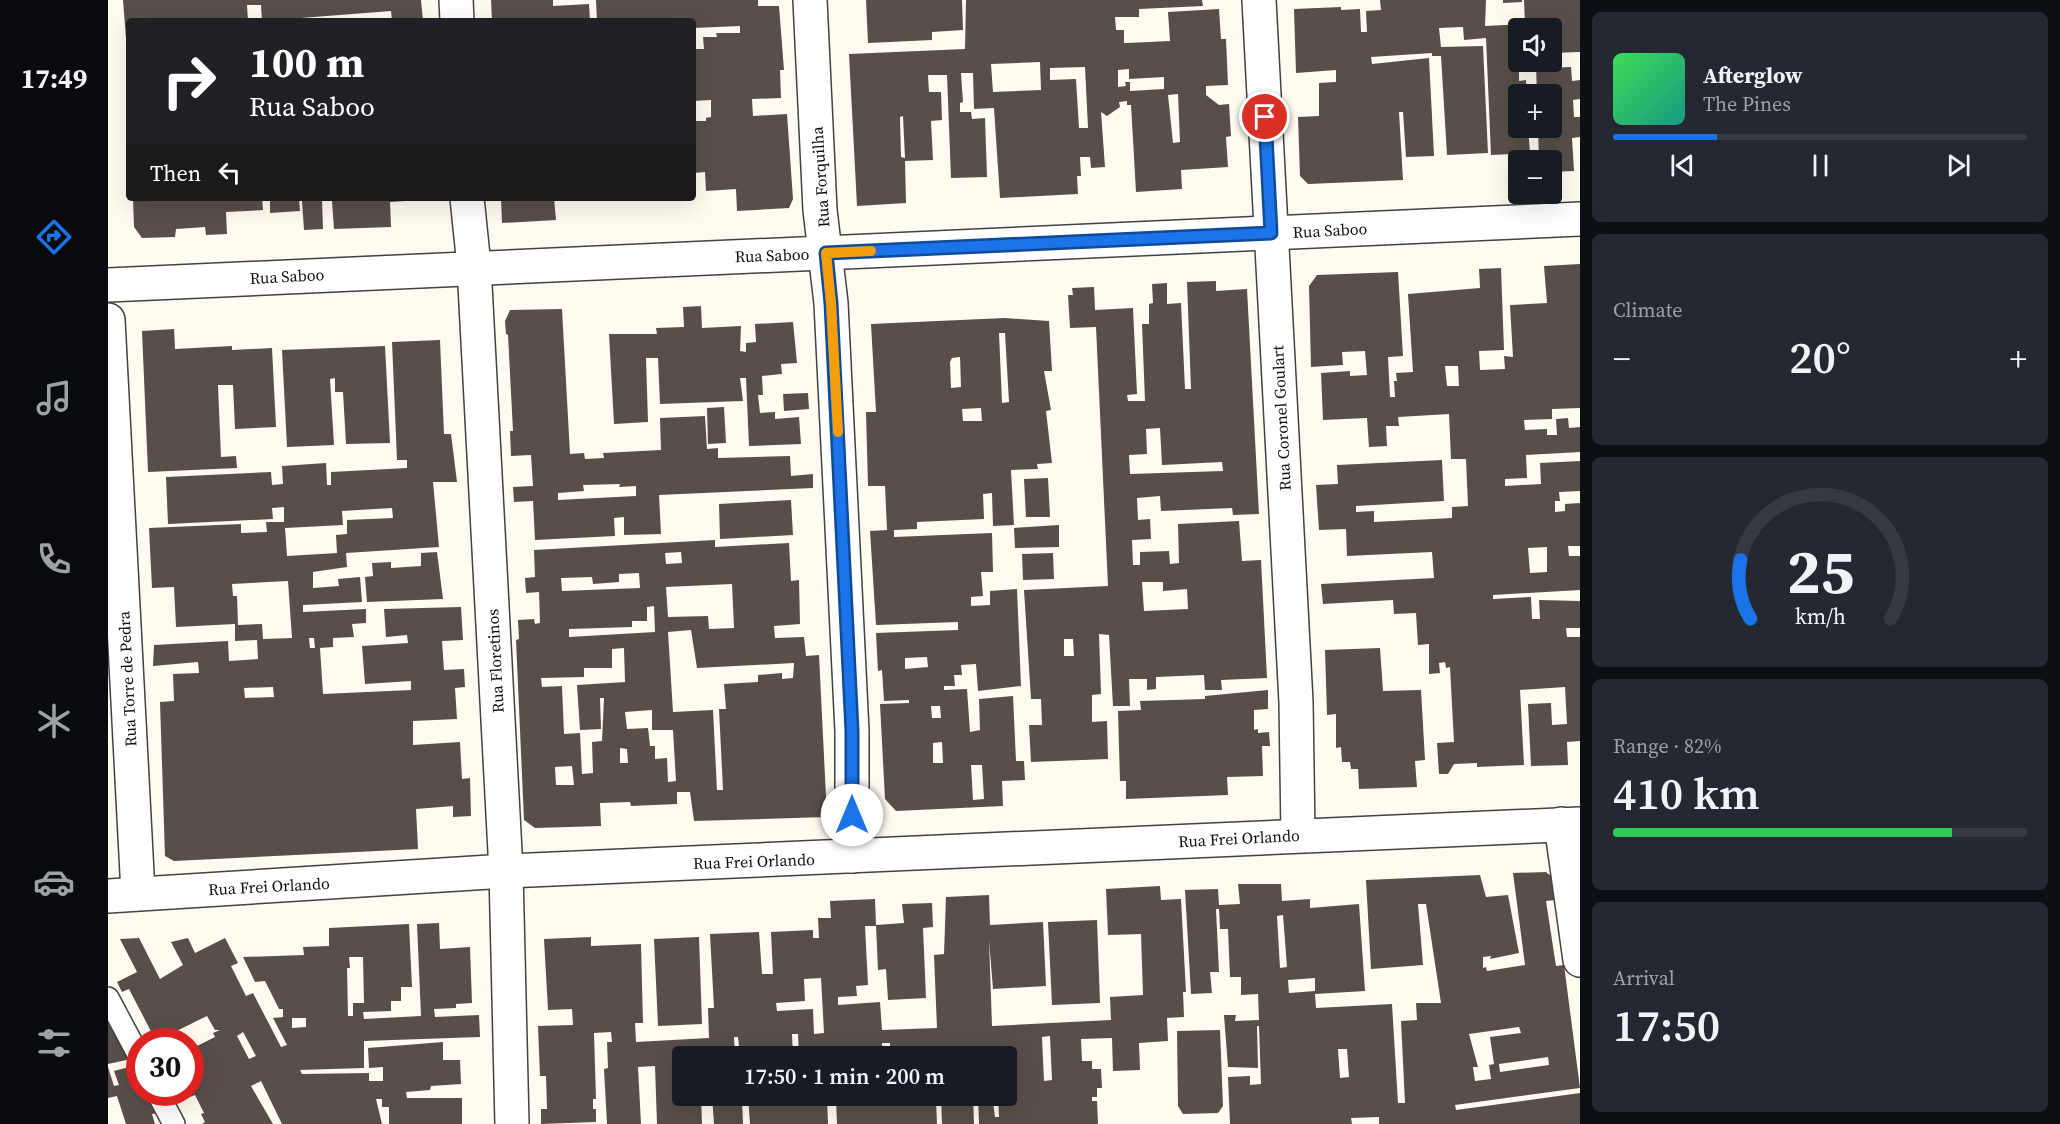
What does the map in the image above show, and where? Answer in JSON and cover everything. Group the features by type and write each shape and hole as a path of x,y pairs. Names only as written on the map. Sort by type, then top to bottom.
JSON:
{"street":[{"path":"456,0 457,18"},
{"name":"Rua Forquilha","path":"810,0 820,210 831,303 852,731 852,856"},
{"name":"Rua Coronel Goulart","path":"1259,0 1296,702 1298,835"},
{"name":"Rua Floretinos","path":"467,201 474,266 506,871 512,1124"},
{"name":"Rua Saboo","path":"108,285 474,266 826,253 1580,219"},
{"name":"Rua Torre de Pedra","path":"108,320 123,895"},
{"path":"1570,824 1580,960"},
{"name":"Rua Frei Orlando","path":"123,895 506,871 1570,824"}],"lane":[{"path":"108,998 126,1032"},
{"path":"164,1106 174,1124"}],"building":[{"path":"123,0 421,0 423,18 392,18 391,11 301,18 262,18 261,5 247,5 248,18 126,18 126,39"},
{"path":"491,0 553,0 553,6 589,4 590,18 492,18"},
{"path":"596,0 758,0 758,6 779,6 784,70 780,70 781,98 752,99 753,116 787,114 793,199 789,208 737,211 736,189 706,191 705,172 696,173 696,121 706,121 706,118 711,117 711,100 696,101 696,49 704,49 703,37 717,37 716,33 740,33 740,26 696,28 696,18 597,18"},
{"path":"866,0 962,0 963,30 932,32 932,40 868,43"},
{"path":"966,0 1202,0 1203,6 1139,9 1139,17 1115,17 1116,30 1124,30 1124,43 1170,41 1168,12 1219,9 1221,39 1226,39 1228,85 1206,86 1206,95 1219,105 1229,104 1231,136 1226,137 1228,167 1181,170 1182,189 1136,192 1131,105 1127,105 1127,101 1119,102 1120,107 1107,116 1101,112 1105,167 1091,168 1090,157 1080,157 1081,176 1077,176 1078,194 1000,198 994,108 974,109 973,73 961,73 963,102 960,103 960,112 971,112 972,119 985,118 987,177 951,178 947,75 928,75 929,92 941,92 942,120 931,121 933,160 905,161 906,203 857,206 849,54 965,49","holes":["1040,62 1041,90 993,92 991,64","1085,67 1088,128 1079,128 1076,79 1050,80 1050,68","1129,69 1129,79 1164,77 1164,89 1130,91 1130,82 1125,82 1126,86 1118,87 1118,70","1178,94 1180,142 1173,143 1168,95","903,116 905,158 901,157 900,117"]},
{"path":"1380,0 1486,0 1485,26 1508,25 1508,72 1519,72 1519,81 1526,80 1526,84 1508,84 1508,138 1529,138 1530,150 1508,150 1508,154 1491,155 1486,38 1464,40 1463,27 1439,28 1441,47 1483,46 1488,153 1447,155 1441,56 1432,56 1432,53 1371,57 1372,64 1429,58 1434,156 1406,157 1403,112 1399,112 1403,180 1308,184 1300,176 1298,117 1319,116 1319,83 1336,82 1336,70 1296,73 1294,9 1341,7 1341,10 1360,9 1361,32 1367,32 1366,11 1381,10"},
{"path":"1503,0 1522,0 1522,2 1503,3"},
{"path":"1524,0 1580,0 1580,52 1562,53 1562,18 1525,18"},
{"path":"1562,67 1571,67 1572,81 1580,80 1580,99 1573,100 1574,117 1580,117 1580,137 1572,138 1574,171 1562,172 1562,150 1539,150 1538,138 1562,138 1562,84 1537,84 1536,72 1562,72"},
{"path":"133,201 262,201 263,210 226,212 227,234 206,235 205,227 176,229 175,237 142,238 134,227"},
{"path":"270,201 299,201 300,211 270,213"},
{"path":"302,201 322,201 323,229 304,230"},
{"path":"332,201 406,201 390,202 391,227 334,229"},
{"path":"501,201 554,201 556,220 502,223"},
{"path":"1580,264 1580,408 1552,409 1552,419 1524,420 1525,430 1547,429 1547,435 1557,435 1556,419 1568,418 1569,428 1580,427 1580,452 1526,455 1527,478 1505,479 1505,486 1541,484 1540,463 1580,461 1580,491 1559,492 1560,501 1555,501 1555,512 1565,511 1565,504 1580,503 1580,546 1568,546 1569,556 1580,556 1580,590 1493,595 1493,599 1531,597 1532,619 1540,619 1539,600 1580,601 1580,628 1566,628 1567,637 1580,637 1580,741 1567,742 1568,765 1531,766 1528,704 1551,703 1552,725 1567,724 1565,687 1520,690 1524,765 1477,767 1477,763 1454,764 1448,774 1439,774 1437,743 1454,742 1450,667 1446,668 1445,662 1439,663 1440,673 1429,674 1429,644 1418,645 1416,613 1394,614 1393,600 1323,604 1321,584 1434,578 1432,552 1347,556 1346,529 1319,530 1316,485 1338,484 1337,465 1442,460 1444,501 1356,506 1356,512 1374,511 1374,522 1452,518 1452,507 1468,506 1466,459 1451,459 1449,414 1398,417 1399,426 1386,426 1387,446 1369,447 1367,418 1323,420 1321,373 1350,371 1350,376 1367,375 1365,351 1342,352 1343,365 1311,367 1309,286 1317,275 1398,272 1403,356 1388,357 1390,397 1395,397 1396,373 1413,372 1408,294 1480,288 1479,269 1501,268 1504,350 1479,351 1480,370 1505,369 1504,356 1513,357 1510,305 1547,303 1544,266","holes":["1445,366 1458,366 1459,386 1447,386","1547,547 1547,572 1530,573 1528,548"]},
{"path":"1216,281 1216,291 1247,289 1259,514 1233,515 1232,508 1161,511 1160,496 1137,498 1138,520 1150,519 1151,539 1132,540 1133,565 1140,565 1140,552 1169,551 1170,564 1179,563 1178,524 1239,521 1242,561 1261,560 1267,678 1221,680 1222,690 1205,690 1204,675 1156,677 1156,689 1147,690 1147,679 1129,679 1130,706 1113,706 1109,635 1099,634 1101,694 1092,695 1092,722 1107,721 1108,759 1031,762 1029,725 1042,725 1041,699 1031,699 1024,590 1108,586 1096,327 1070,328 1068,295 1073,295 1072,288 1094,287 1095,310 1133,308 1137,394 1127,395 1128,401 1145,401 1142,324 1149,324 1149,304 1153,303 1152,284 1167,283 1167,304 1181,303 1185,389 1191,389 1187,282","holes":["1160,428 1162,465 1222,462 1223,471 1130,474 1129,455 1147,454 1146,429","1142,582 1163,582 1163,591 1187,589 1188,609 1144,611","1064,639 1073,639 1074,656 1064,656"]},
{"path":"701,306 702,328 741,326 740,351 746,352 746,343 756,342 755,324 793,322 797,363 781,364 782,374 762,376 763,395 758,395 760,413 775,412 775,419 799,417 801,444 749,446 746,378 740,378 743,401 660,404 658,358 646,358 648,422 614,424 609,334 657,334 656,328 684,327 683,307"},
{"path":"562,309 570,454 584,453 585,459 604,458 603,453 661,450 660,418 705,416 707,449 718,448 718,458 790,456 791,476 813,474 813,488 659,495 661,534 624,535 624,517 614,518 615,536 535,540 533,501 514,502 513,487 533,486 531,455 511,456 510,431 513,431 508,335 505,321 510,310","holes":["620,484 619,487 636,486 636,496 558,500 558,493 584,491 583,485"]},
{"path":"1005,318 1049,321 1052,371 1044,371 1051,410 1046,411 1052,463 1037,464 1038,469 1011,470 1014,525 993,526 992,493 983,494 984,519 917,522 917,529 894,530 894,537 992,533 993,572 981,572 983,596 971,597 971,606 990,605 990,591 1017,589 1021,686 978,691 976,664 961,665 962,675 954,675 955,686 944,686 944,690 967,689 970,732 980,730 979,699 1013,696 1016,761 1024,761 1025,780 1002,781 1003,806 896,811 885,799 880,704 909,703 909,700 884,701 882,670 878,671 876,633 958,630 958,622 876,625 870,531 887,530 885,486 868,486 866,412 876,412 871,324","holes":["999,333 1005,333 1009,402 1002,403","960,357 961,387 951,388 950,362 952,358","981,408 982,421 963,421 962,409","927,657 928,667 905,669 905,658","931,706 940,706 941,718 932,718","942,742 943,763 933,763 933,743","971,765 982,765 984,799 973,800"]},
{"path":"174,329 175,349 232,346 232,350 272,348 276,427 235,429 233,385 218,385 221,457 236,456 237,468 148,472 142,331"},
{"path":"440,340 444,434 451,434 457,482 433,482 439,547 346,553 347,567 313,572 313,588 339,586 338,579 360,577 362,602 303,605 303,612 366,609 366,623 352,624 354,637 333,638 333,647 320,648 323,694 411,690 411,681 365,684 362,646 408,643 407,635 386,637 384,609 461,607 463,640 442,641 444,670 464,669 465,687 455,688 457,719 413,721 413,745 460,742 462,779 470,778 471,816 453,817 453,806 416,809 418,849 174,861 165,856 160,702 174,701 173,674 199,673 198,662 153,666 154,645 228,641 229,661 258,659 257,640 235,641 235,624 176,627 174,587 152,588 149,528 241,524 241,533 267,532 266,522 284,522 284,507 272,508 273,519 168,524 166,477 271,472 272,485 283,484 282,466 326,463 327,485 331,485 331,472 407,468 407,460 397,460 392,342","holes":["392,508 393,518 347,520 347,534 336,535 337,553 287,556 285,528 343,525 342,511","288,581 292,638 263,639 262,624 238,625 237,596 233,596 232,584","309,638 314,638 315,648 310,648","273,687 274,697 245,698 244,688"]},
{"path":"385,346 390,443 346,444 343,392 335,392 335,378 330,379 334,445 287,447 282,350"},
{"path":"808,393 809,409 784,411 783,394"},
{"path":"724,407 726,443 708,444 707,408"},
{"path":"1048,478 1050,517 1026,517 1024,479"},
{"path":"791,500 793,535 720,539 719,504"},
{"path":"1059,525 1059,547 1015,548 1014,528"},
{"path":"715,540 715,547 789,543 791,581 799,580 800,624 774,626 775,638 804,637 806,656 819,655 827,817 694,821 690,792 677,792 677,804 631,806 630,802 600,803 601,826 535,828 524,820 516,640 519,639 518,620 534,619 535,624 540,623 539,592 526,593 525,578 535,577 534,550","holes":["681,552 682,563 666,564 665,553","639,573 640,588 562,591 561,578 592,577 593,584 619,582 619,574","732,584 734,628 709,629 708,616 668,617 666,587","654,606 655,632 569,637 569,629 632,627 632,621 647,621 647,607","691,630 697,668 794,663 793,678 782,679 782,673 758,675 758,682 724,684 726,709 719,709 723,790 717,790 713,710 673,712 668,632","624,648 625,682 577,685 580,730 601,729 600,698 604,698 602,741 592,742 593,773 582,774 580,733 564,734 562,686 542,687 541,678 584,677 584,668 612,668 612,649","652,710 652,730 673,730 676,781 668,782 667,758 655,759 655,746 650,746 648,728 627,729 625,712","620,748 627,749 628,763 620,763","572,766 574,785 556,785 555,767"]},
{"path":"437,552 443,599 367,602 365,577 373,576 372,563 391,562 391,568 421,566 421,553"},
{"path":"1053,553 1054,579 1023,580 1022,554"},
{"path":"1380,648 1383,691 1421,690 1425,760 1415,761 1417,787 1359,789 1358,769 1351,769 1350,762 1342,762 1341,747 1336,748 1336,714 1327,715 1325,650"},
{"path":"1268,690 1268,709 1254,710 1254,730 1258,729 1258,733 1269,732 1270,746 1262,746 1263,776 1227,777 1228,795 1126,799 1126,781 1120,781 1118,711 1141,710 1140,701 1205,699 1205,696"},
{"path":"1546,872 1552,877 1555,900 1546,901 1556,966 1564,965 1580,1088 1455,1105 1456,1110 1580,1093 1580,1124 1379,1124 1379,1117 1351,1118 1352,1124 1230,1124 1228,1077 1250,1076 1250,1085 1261,1084 1259,1026 1257,1026 1258,1068 1228,1067 1224,1015 1236,1015 1235,1021 1259,1020 1258,994 1241,995 1241,977 1230,977 1228,929 1220,929 1219,909 1216,909 1219,972 1210,972 1212,993 1191,994 1185,890 1218,889 1219,905 1240,904 1238,884 1281,884 1282,901 1310,899 1310,908 1359,904 1365,991 1315,994 1316,1008 1392,1004 1398,1103 1405,1103 1401,1021 1417,1020 1416,1003 1441,1003 1426,904 1418,904 1423,965 1371,969 1366,880 1480,875 1486,897 1508,895 1519,953 1490,959 1491,956 1483,957 1483,968 1486,967 1487,971 1525,965 1513,873","holes":["1283,915 1287,967 1280,968 1277,916","1315,978 1315,991 1289,993 1288,980","1519,1027 1521,1033 1490,1037 1494,1064 1489,1065 1491,1079 1475,1081 1473,1067 1478,1067 1469,1034","1338,1049 1347,1049 1349,1077 1340,1078","1548,1057 1549,1065 1500,1072 1499,1064"]},
{"path":"1160,886 1161,900 1181,899 1186,992 1183,992 1184,1017 1167,1018 1168,1041 1139,1043 1140,1070 1113,1071 1112,1038 1081,1039 1082,1061 1092,1061 1092,1069 1101,1069 1102,1088 1097,1088 1097,1097 1092,1097 1092,1101 1097,1101 1098,1124 979,1124 978,1106 994,1106 995,1117 999,1117 998,1106 1017,1106 1017,1046 890,1046 890,1043 882,1043 882,1046 799,1046 798,1034 792,1034 793,1046 739,1046 738,1037 734,1037 734,1046 672,1046 672,1106 701,1106 702,1124 657,1124 655,1066 638,1067 641,1124 607,1124 604,1069 608,1068 607,1042 612,1042 611,1032 594,1033 596,1099 593,1099 593,1109 596,1109 596,1122 541,1124 541,1109 547,1109 546,1076 540,1076 538,1026 573,1025 572,1009 548,1010 544,939 591,937 591,946 641,944 643,1023 635,1023 636,1042 709,1038 708,1008 714,1008 710,934 759,932 762,974 773,974 771,932 813,930 813,938 819,938 818,918 831,918 830,901 875,899 876,926 865,926 868,985 856,986 857,996 838,997 838,1005 880,1002 882,1030 937,1028 934,955 944,954 946,897 989,895 990,925 1043,922 1046,986 993,989 989,940 992,1026 1111,1020 1110,997 1143,995 1141,934 1108,935 1106,889","holes":["821,978 824,1033 814,1034 813,1009 777,1011 776,1003 805,1001 804,979","1050,1036 1052,1080 1044,1081 1042,1037"]},
{"path":"932,903 933,927 923,928 926,998 888,1000 886,969 878,970 876,925 904,923 902,904"},
{"path":"1097,920 1100,1003 1052,1005 1048,922"},
{"path":"439,923 440,949 470,947 472,1003 456,1004 456,1008 434,1009 435,1017 479,1015 480,1037 364,1041 364,1068 300,1070 302,1074 369,1073 369,1081 383,1081 383,1067 369,1068 368,1048 443,1042 443,1060 460,1060 461,1084 431,1086 430,1090 406,1092 407,1098 462,1098 462,1124 389,1124 389,1107 382,1107 382,1099 376,1099 382,1124 282,1124 261,1081 251,1086 273,1124 202,1124 205,1122 200,1106 204,1106 204,1042 215,1037 213,1033 220,1030 215,1030 207,1016 183,1028 149,1028 129,989 122,992 117,982 137,972 120,939 139,938 160,979 183,965 171,942 188,938 195,953 225,938 238,963 231,966 246,996 253,993 281,1047 287,1045 273,1018 283,1017 283,1009 279,1009 265,981 255,982 243,957 304,955 303,947 329,946 329,928 409,924 412,987 401,987 401,1001 391,1001 391,1011 363,1012 364,1019 421,1016 417,924","holes":["349,957 363,957 364,1003 353,1003 353,1016 348,1016 347,968 350,968","292,1018 306,1018 306,1027 292,1028","243,1032 256,1056 249,1059 237,1036"]},
{"path":"699,937 702,1024 658,1026 654,939"},
{"path":"108,1014 126,1049 126,1060 108,1064"},
{"path":"1220,1030 1223,1106 1218,1113 1183,1114 1178,1106 1177,1031"},
{"path":"108,1067 114,1086 119,1085 114,1071 126,1068 126,1106 154,1106 158,1113 152,1114 155,1124 126,1124 117,1096 108,1098"},
{"path":"713,1106 742,1106 743,1124 714,1124"},
{"path":"749,1106 827,1106 828,1124 750,1124"},
{"path":"836,1106 936,1106 937,1124 837,1124"},
{"path":"941,1106 973,1106 974,1124 942,1124"}],"slow traffic":[{"path":"838,432 826,253 871,251"}],"route":[{"path":"852,815 852,731 831,303 826,253 1271,233 1265,117"}]}
